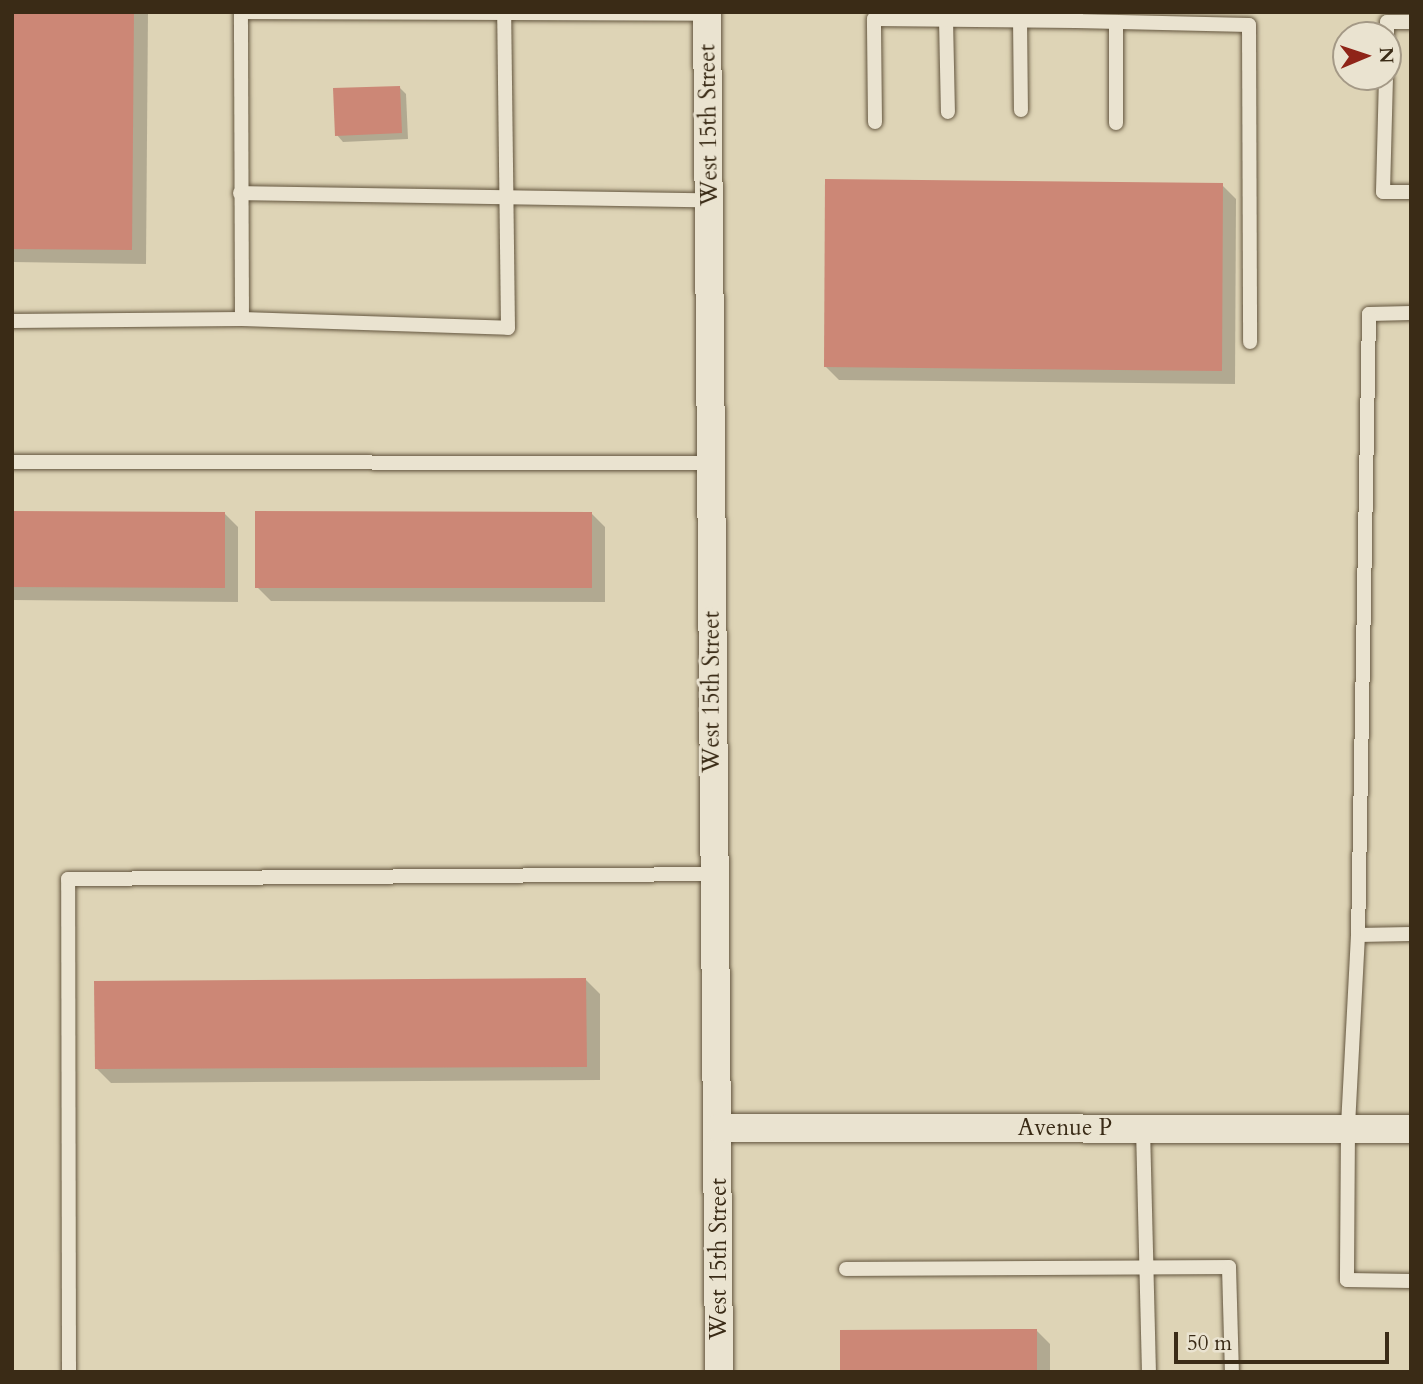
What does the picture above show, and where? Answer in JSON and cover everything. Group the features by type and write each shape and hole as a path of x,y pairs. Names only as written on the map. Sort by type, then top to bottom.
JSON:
{"street":[{"name":"West 15th Street","path":"708,13 719,1372"},
{"name":"Avenue P","path":"719,1128 1411,1129"}],"lane":[{"path":"242,319 241,12 708,13"},
{"path":"12,321 242,319 508,328 509,197 504,13"},
{"path":"875,122 874,19 1076,17 1116,24 1250,25 1250,342"},
{"path":"1020,18 1021,110"},
{"path":"946,19 948,112"},
{"path":"1116,24 1116,123"},
{"path":"1386,91 1383,192 1411,192"},
{"path":"240,193 709,200"},
{"path":"1411,313 1369,314 1358,935 1348,1128 1347,1280 1411,1281"},
{"path":"12,462 711,463"},
{"path":"69,1372 68,879 714,874"},
{"path":"1358,935 1411,934"},
{"path":"1143,1128 1149,1372"},
{"path":"846,1269 1229,1267 1232,1372"}],"building":[{"path":"12,12 134,12 132,250 12,249"},
{"path":"400,86 402,133 335,136 333,88"},
{"path":"825,179 1223,183 1222,371 824,367"},
{"path":"12,511 225,512 225,588 12,587"},
{"path":"255,511 592,512 592,588 255,588"},
{"path":"586,978 587,1067 95,1069 94,981"},
{"path":"1037,1329 1037,1372 840,1372 840,1330"}]}
